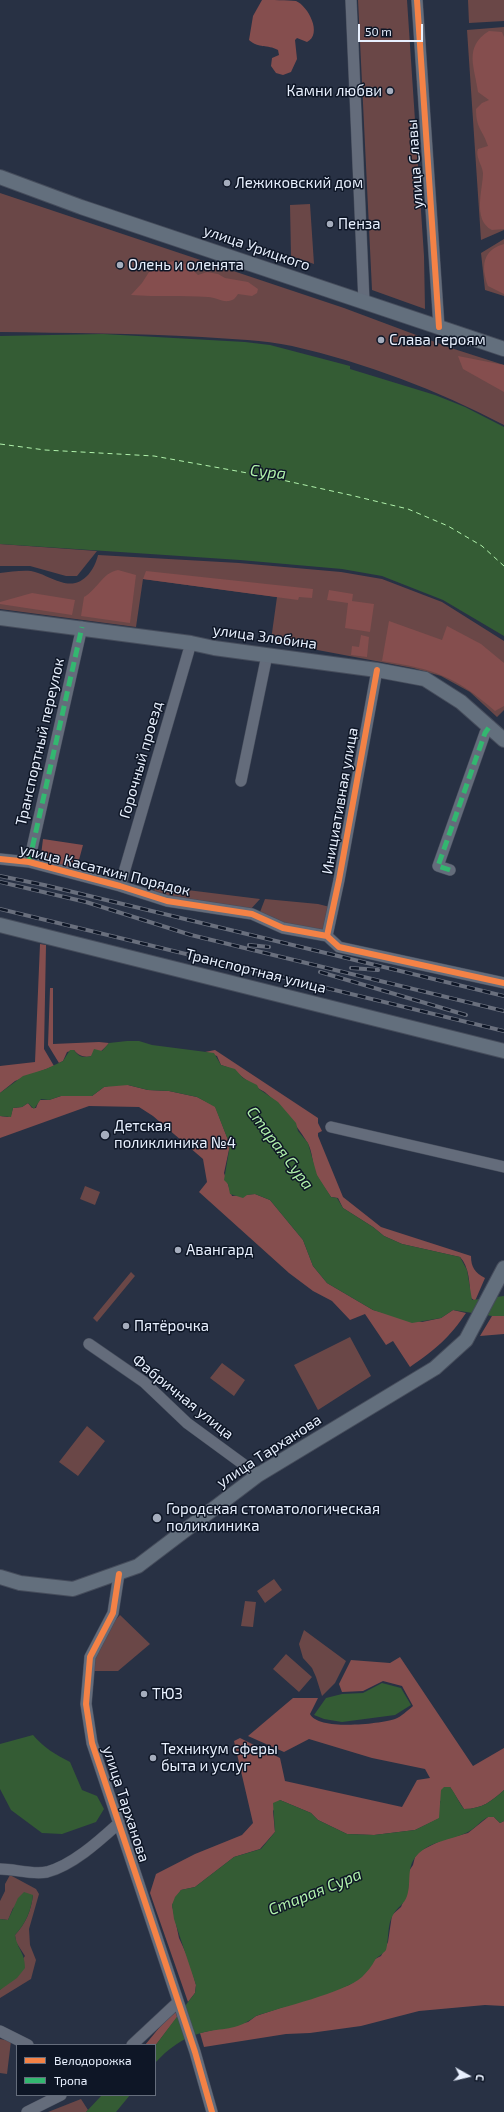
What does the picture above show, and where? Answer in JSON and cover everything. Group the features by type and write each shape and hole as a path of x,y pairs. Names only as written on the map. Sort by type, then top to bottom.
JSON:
{"main road":[{"name":"улица Урицкого","path":"0,177 81,207 504,348"},
{"name":"улица Злобина","path":"0,618 82,627 191,643 214,648 377,670 425,679 461,702 490,726 504,740"},
{"name":"Транспортная улица","path":"0,925 504,1051"},
{"name":"улица Тарханова","path":"119,1574 138,1566 258,1475 435,1368 466,1340 501,1274"},
{"path":"0,1577 20,1584 73,1589 119,1574"}],"street":[{"path":"351,0 364,302"},
{"name":"улица Славы","path":"417,0 438,327"},
{"name":"Транспортный переулок","path":"29,862 82,627"},
{"name":"Горочный проезд","path":"120,886 191,643"},
{"path":"241,781 267,655"},
{"name":"Инициативная улица","path":"327,936 339,880 377,670"},
{"path":"450,870 438,866 485,733 490,726"},
{"name":"улица Касаткин Порядок","path":"0,859 29,862 120,886 167,901 252,914 283,928 327,936 339,947 504,983"},
{"path":"331,1127 504,1167"},
{"name":"Фабричная улица","path":"89,1344 144,1382 187,1423 258,1475"},
{"name":"улица Тарханова","path":"119,1574 113,1613 90,1657 86,1704 92,1743 191,2041 212,2112"},
{"path":"0,1869 35,1872 52,1869 73,1859 106,1835 119,1823"},
{"path":"133,2044 178,2002"},
{"path":"0,2031 26,2044"},
{"path":"27,2112 59,2096"}],"shaded area":[{"path":"262,0 296,1 305,8 314,27 312,38 307,42 297,38 295,40 297,59 291,72 283,75 276,73 271,66 272,58 279,55 278,50 256,45 249,40 253,16"},
{"path":"358,0 407,0 424,256 425,309 372,290"},
{"path":"468,0 504,0 504,21 469,23"},
{"path":"504,27 504,230 481,240 467,30"},
{"path":"489,31 502,32 504,37 504,229 492,230 482,219 480,212 483,173 477,152 478,149 488,146 478,125 476,116 476,109 482,103 489,100 478,92 473,66 473,51 476,44 481,37"},
{"path":"0,193 344,308 451,348 504,365 504,425 453,400 401,379 374,369 292,346 247,340 177,336 101,333 0,332"},
{"path":"310,204 314,264 291,256 290,205"},
{"path":"504,239 504,296 485,290 481,253"},
{"path":"504,244 504,294 488,286 484,266 487,255 491,250"},
{"path":"173,261 186,264 198,275 207,272 218,274 225,278 248,282 258,289 257,293 252,296 238,294 235,298 229,301 208,297 131,295 142,283 151,269"},
{"path":"458,356 504,365 504,392 463,369"},
{"path":"0,544 97,551 77,576 66,576 30,566 0,566"},
{"path":"98,555 239,563 341,572 382,579 442,602 504,641 504,710 497,717 470,692 441,676 413,668 271,640 277,597 143,579 136,627 0,609 0,573 31,571 68,584 75,583 86,578 90,573"},
{"path":"118,570 136,575 130,623 81,616 84,597 89,594 108,574"},
{"path":"146,571 313,589 312,598 299,597 298,600 143,579"},
{"path":"329,590 353,594 352,601 374,604 370,632 345,628 348,603 327,600"},
{"path":"32,593 75,600 72,615 0,604 0,602"},
{"path":"389,621 442,640 447,626 481,644 504,663 504,706 495,711 468,690 443,676 416,667 382,661"},
{"path":"361,635 369,637 367,657 351,655 352,646 359,647"},
{"path":"43,839 83,845 76,871 40,863"},
{"path":"155,886 260,899 250,910 154,894"},
{"path":"265,899 318,904 330,907 322,932 283,924 260,912"},
{"path":"40,944 46,945 44,1049 54,1066 15,1081 0,1093 0,1066 35,1062"},
{"path":"50,988 53,988 53,1044 109,1043 101,1051 87,1057 78,1054 74,1050 67,1052 63,1061 59,1063 48,1045"},
{"path":"215,1050 318,1118 318,1123 322,1131 318,1133 318,1136 343,1197 381,1227 471,1256 474,1269 485,1278 475,1301 470,1297 467,1270 460,1257 402,1244 384,1236 373,1227 343,1208 338,1198 331,1197 316,1174 309,1146 294,1123 265,1093 234,1070 221,1065 217,1056 205,1052"},
{"path":"113,1085 128,1085 148,1090 169,1091 197,1097 215,1106 230,1145 224,1173 232,1196 255,1194 270,1200 303,1240 313,1266 327,1283 373,1310 422,1322 441,1318 453,1310 466,1313 441,1343 410,1367 393,1341 386,1345 365,1314 350,1320 332,1301 313,1291 289,1273 199,1192 207,1182 203,1159 153,1116 139,1107 89,1106 0,1138 0,1116 8,1117 11,1115 13,1108 22,1107 28,1103 32,1108 36,1108 39,1100 49,1100 61,1096 92,1096 104,1087"},
{"path":"85,1186 100,1192 95,1205 80,1199"},
{"path":"131,1272 135,1276 97,1322 93,1318"},
{"path":"492,1316 504,1316 504,1334 480,1336"},
{"path":"350,1337 371,1376 318,1410 294,1365"},
{"path":"222,1363 245,1380 234,1396 210,1378"},
{"path":"87,1426 105,1441 78,1476 59,1462"},
{"path":"274,1579 282,1590 265,1603 257,1591"},
{"path":"245,1601 256,1602 253,1627 241,1626"},
{"path":"120,1615 150,1644 118,1671 91,1671 92,1663 101,1641"},
{"path":"304,1630 346,1661 335,1683 322,1696 316,1677 312,1668 303,1658 299,1644"},
{"path":"286,1654 312,1677 299,1692 273,1669"},
{"path":"400,1657 473,1766 504,1748 504,1790 486,1804 476,1808 464,1809 450,1787 440,1802 440,1818 415,1830 374,1835 347,1834 318,1820 311,1813 280,1800 273,1811 275,1832 260,1849 234,1857 195,1887 181,1890 172,1905 179,1938 189,1960 196,1985 195,1993 188,2002 150,1893 156,1874 195,1854 242,1835 253,1823 234,1741 240,1738 280,1758 285,1781 402,1807 417,1780 430,1778 425,1769 372,1758 309,1739 284,1752 248,1736 293,1698 318,1698 310,1714 315,1719 325,1723 350,1725 377,1723 397,1718 413,1706 402,1686 383,1681 363,1691 342,1692 339,1684 351,1660 390,1663"},
{"path":"488,1817 494,1817 500,1823 504,1821 504,2006 485,2005 419,2011 361,2026 310,2033 286,2034 204,2047 200,2033 248,2022 256,2016 349,1985 362,1976 375,1959 381,1956 388,1942 392,1915 401,1907 408,1890 409,1871 413,1865 415,1857 420,1851 442,1840 468,1833"},
{"path":"10,1875 36,1889 39,1894 29,1929 30,1945 36,1960 31,1979 0,1998 0,1990 25,1956 16,1942 15,1935 27,1916 33,1895 13,1908 8,1920 0,1919 0,1901 5,1891 5,1884"},
{"path":"173,2011 179,2015 156,2045 146,2044"},
{"path":"0,2039 11,2041 7,2074 0,2073"},
{"path":"81,2099 88,2110 86,2112 48,2112"}],"water":[{"name":"Сура","path":"103,334 245,342 270,345 350,366 350,369 435,395 465,407 504,427 504,636 443,600 382,576 342,569 240,560 0,544 0,336"},
{"name":"Старая Сура","path":"139,1041 152,1045 214,1053 221,1065 235,1069 243,1078 257,1085 259,1089 278,1102 296,1123 298,1131 308,1143 317,1175 331,1197 337,1198 343,1208 373,1227 384,1236 402,1244 460,1257 467,1270 472,1300 504,1296 504,1316 492,1316 453,1310 441,1318 412,1323 373,1310 327,1283 313,1266 303,1240 270,1200 255,1194 247,1195 243,1198 230,1194 228,1184 224,1180 230,1145 215,1107 197,1097 169,1091 148,1090 128,1085 104,1087 92,1096 61,1096 49,1100 41,1099 34,1109 28,1103 22,1107 13,1108 11,1117 0,1116 0,1093 23,1076 46,1069 63,1061 70,1050 74,1050 83,1057 88,1057 91,1056 94,1049 102,1051 109,1043"},
{"path":"382,1683 401,1688 411,1705 395,1715 342,1722 324,1719 314,1715 326,1698 342,1694 363,1693"},
{"path":"33,1735 50,1750 70,1762 82,1790 97,1796 104,1809 96,1822 62,1834 42,1833 11,1810 0,1789 0,1744"},
{"name":"Старая Сура","path":"444,1787 450,1787 464,1809 470,1809 486,1804 504,1790 504,1821 500,1823 494,1817 488,1817 469,1832 435,1843 419,1853 410,1868 406,1899 391,1919 386,1950 376,1959 362,1977 341,1989 256,2016 242,2025 194,2035 170,2049 156,2062 156,2045 195,1993 196,1985 174,1919 172,1905 175,1897 181,1890 195,1887 234,1857 261,1849 275,1832 273,1803 280,1800 311,1813 318,1820 347,1834 374,1835 415,1830 439,1818 441,1790"},
{"path":"24,1892 33,1895 32,1901 25,1921 15,1935 17,1944 24,1958 25,1968 17,1978 0,1990 0,1919 8,1920 18,1898"},
{"path":"101,2096 129,2096 116,2112 86,2112"}],"ferry route":[{"path":"0,444 45,450 154,456 264,476 408,509 448,526 482,546 504,566"}],"railway":[{"path":"0,876 44,885 504,996"},
{"path":"0,882 86,902 191,935 504,1011"},
{"path":"0,909 504,1031"},
{"path":"249,945 269,947"},
{"path":"351,968 378,970"},
{"path":"320,972 466,1015"}],"marked path":[{"path":"29,862 82,627"},
{"path":"450,870 438,866 485,733 490,726"}],"cycle path":[{"path":"417,0 439,327"},
{"path":"327,936 339,880 377,670"},
{"path":"0,859 29,862 120,886 167,901 252,914 283,928 327,936 339,947 504,983"},
{"path":"119,1574 113,1613 90,1657 86,1704 92,1743 195,2052 212,2112"}],"place":[{"name":"Камни любви","path":"390,91"},
{"name":"Лежиковский дом","path":"227,183"},
{"name":"Пенза","path":"330,224"},
{"name":"Олень и оленята","path":"120,265"},
{"name":"Слава героям","path":"381,340"},
{"name":"Детская поликлиника №4","path":"105,1135"},
{"name":"Авангард","path":"178,1250"},
{"name":"Пятёрочка","path":"126,1326"},
{"name":"Городская стоматологическая поликлиника","path":"157,1518"},
{"name":"ТЮЗ","path":"144,1694"},
{"name":"Техникум сферы быта и услуг","path":"153,1758"}]}
